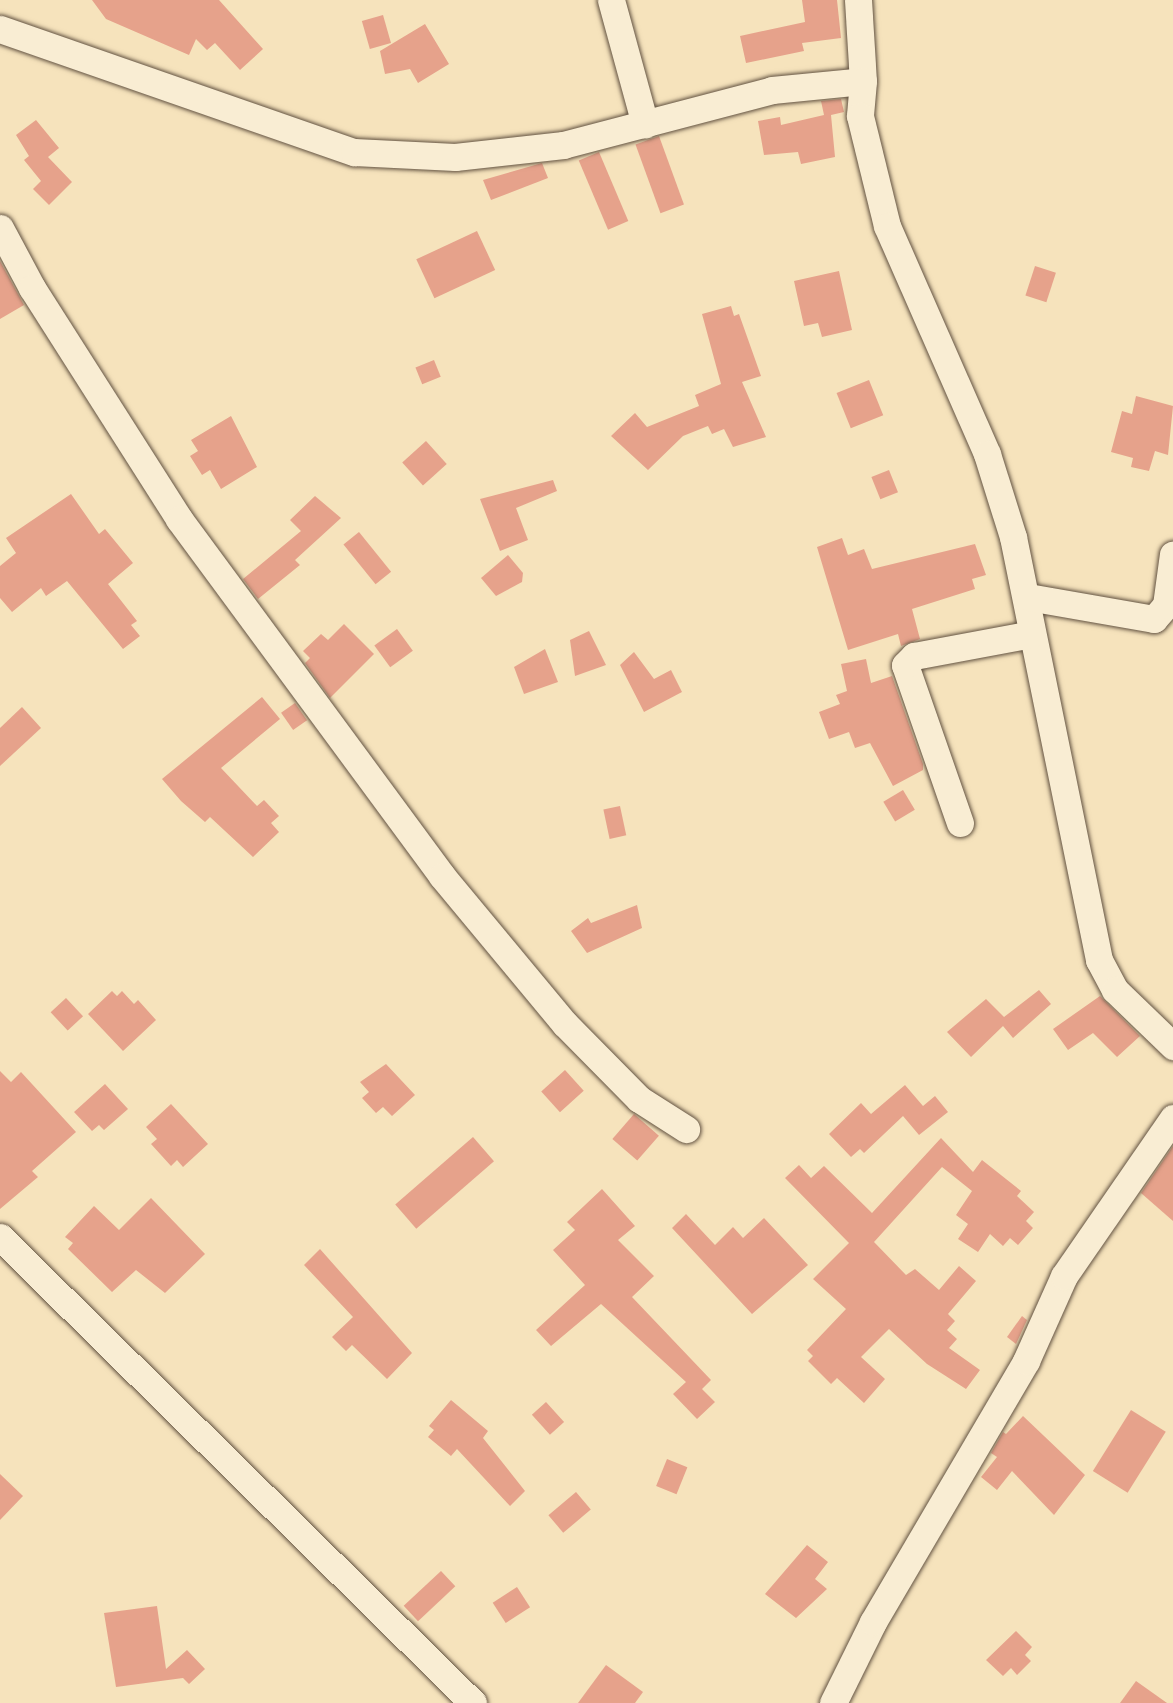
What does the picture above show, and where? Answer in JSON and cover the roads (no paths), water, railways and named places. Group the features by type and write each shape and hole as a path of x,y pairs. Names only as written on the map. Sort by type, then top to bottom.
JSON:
{"street":[{"path":"611,0 645,124"},
{"path":"858,0 863,81 860,116 887,226 987,454 1028,597 1032,634 1099,960 1115,990 1173,1047"},
{"path":"0,29 354,152 455,157 563,145 772,90 863,81"},
{"path":"0,228 32,288 179,519 442,876 565,1024 639,1099 686,1129"},
{"path":"1028,597 1154,619 1166,605 1173,554"},
{"path":"960,823 905,665 914,656 1032,634"},
{"path":"832,1703 873,1622 1026,1361 1064,1276 1173,1118"},
{"path":"0,1237 473,1703"}]}
